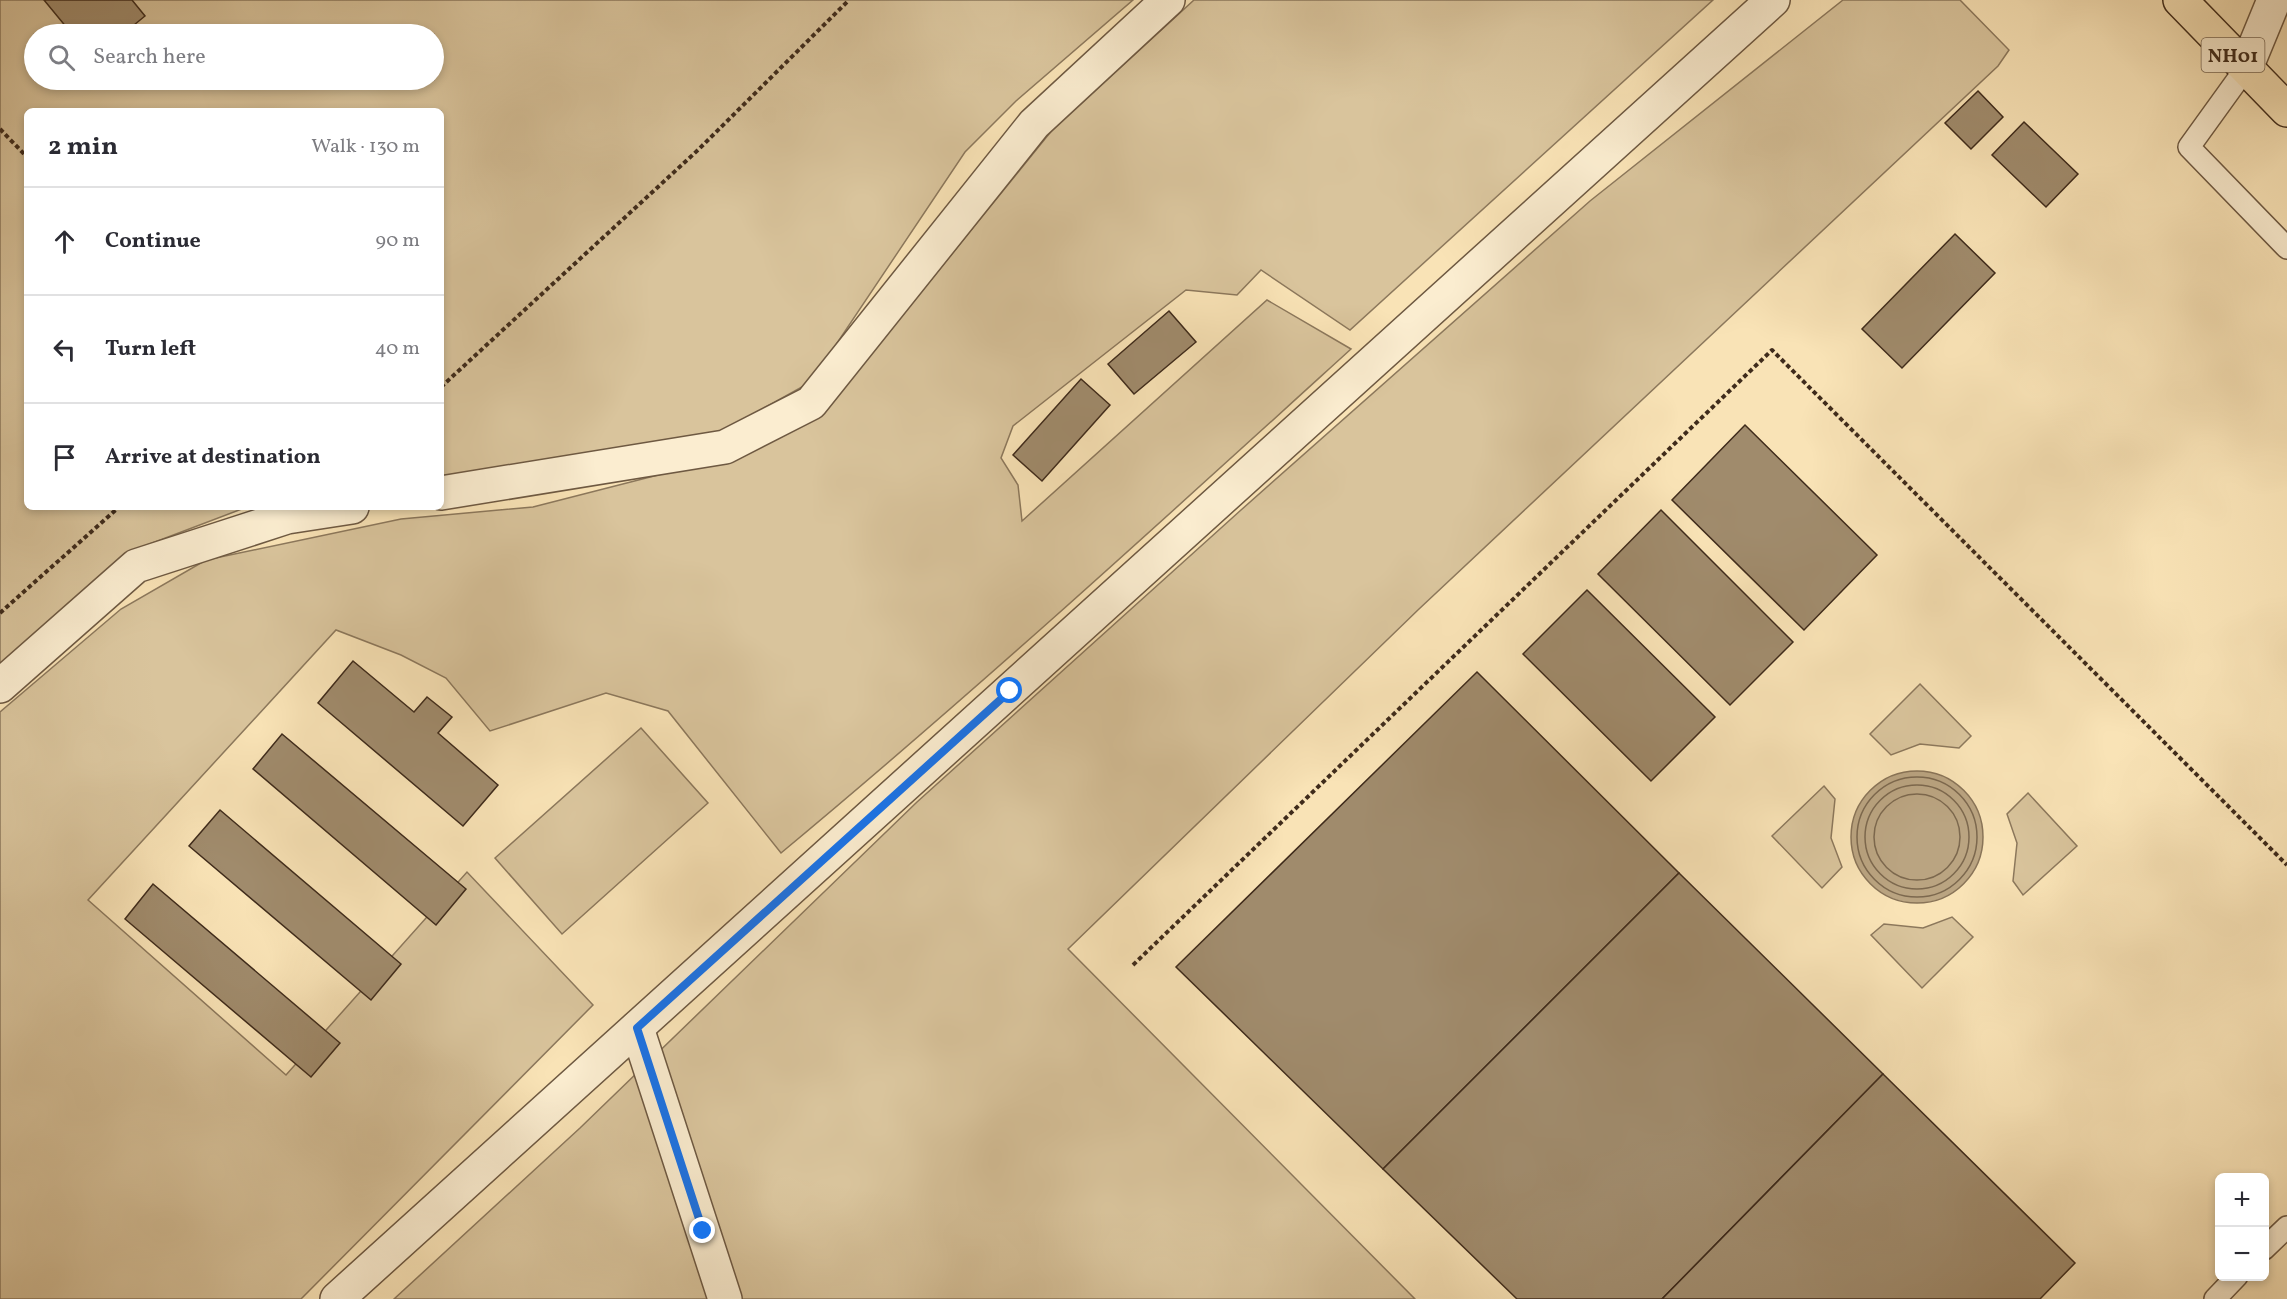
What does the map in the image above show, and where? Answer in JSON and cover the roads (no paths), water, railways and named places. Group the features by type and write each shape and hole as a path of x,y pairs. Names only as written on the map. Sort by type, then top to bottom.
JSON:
{"highway":[{"name":"NH01","path":"2180,0 2287,110"}],"street":[{"path":"444,493 725,447 811,403 1034,124 1168,0"},
{"path":"337,1299 1773,0"},
{"path":"2246,68 2274,0"},
{"path":"0,686 136,566 287,517 332,510"},
{"path":"637,1028 725,1299"}],"lane":[{"path":"2246,68 2190,147 2287,248"},
{"path":"2269,1245 2287,1227"},
{"path":"2215,1299 2233,1281"}],"water":[{"path":"1917,771 1942,776 1963,791 1978,812 1983,837 1978,862 1963,883 1942,898 1917,903 1892,898 1871,883 1856,862 1851,837 1856,812 1871,791 1892,776"}]}
